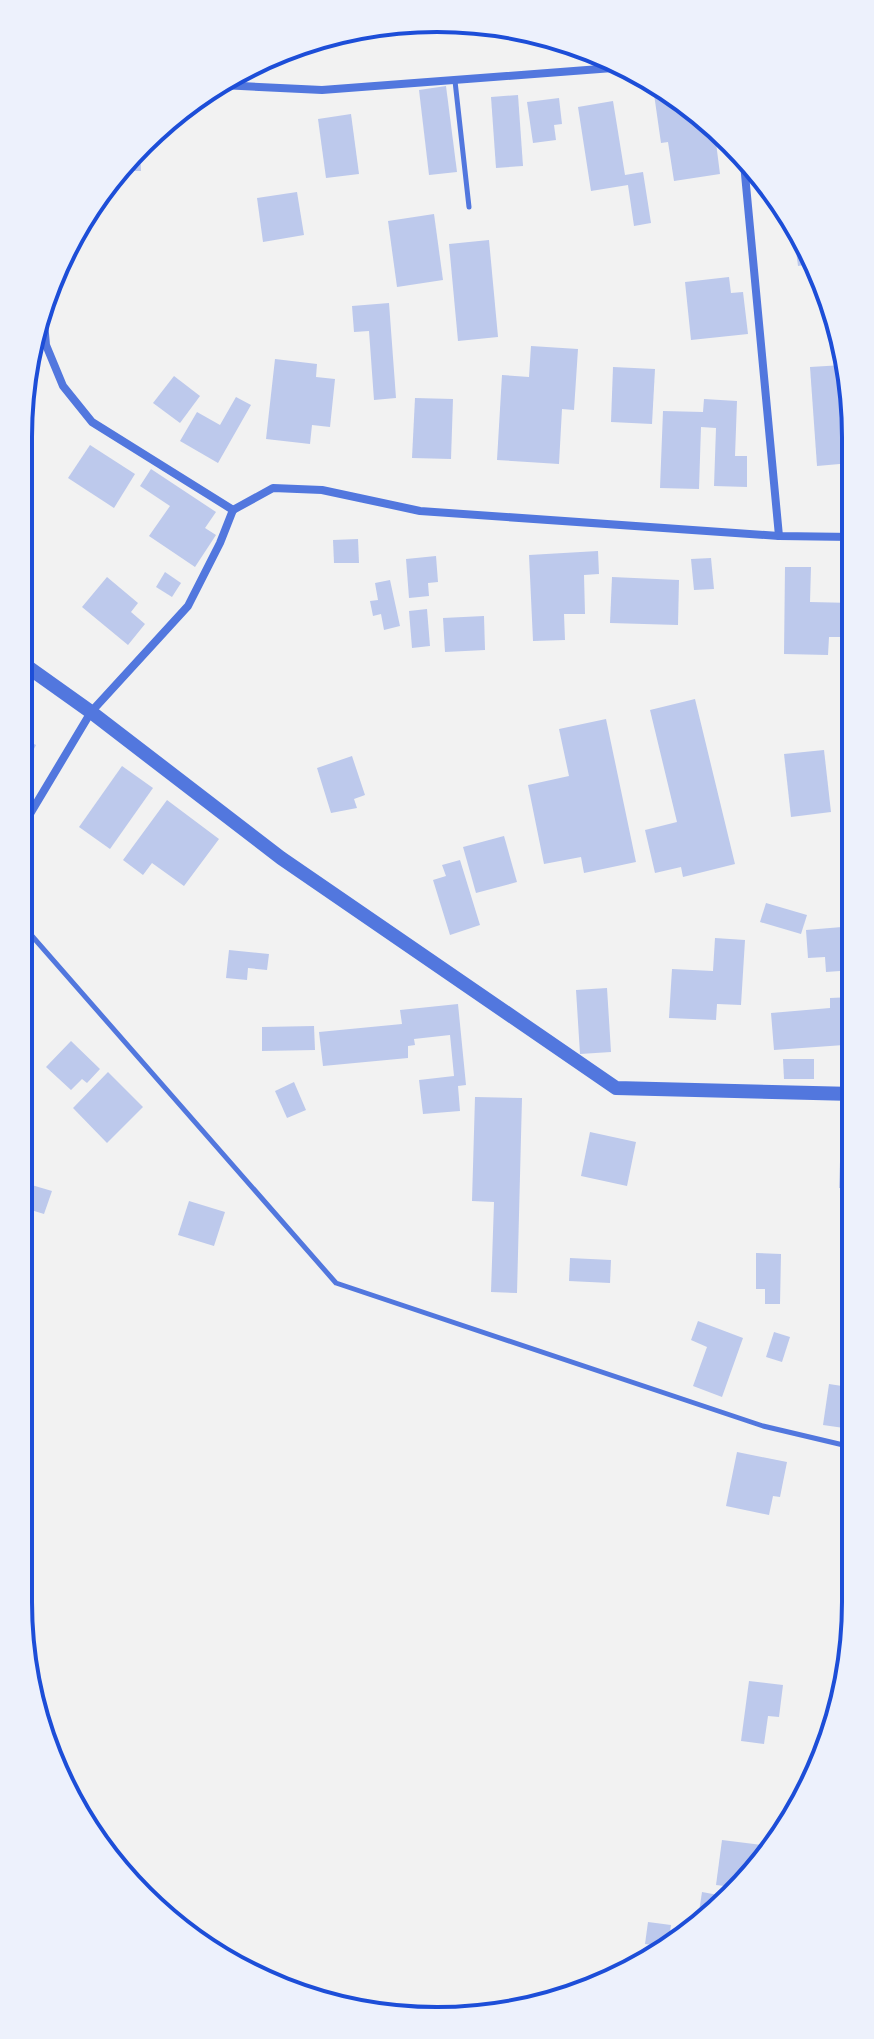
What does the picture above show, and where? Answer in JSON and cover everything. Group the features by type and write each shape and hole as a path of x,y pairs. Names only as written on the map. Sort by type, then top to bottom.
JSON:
{"street":[{"path":"236,86 322,90 604,69"},
{"path":"745,175 779,536"},
{"path":"45,336 63,386 92,422 233,510"},
{"path":"32,811 91,712 188,606 233,510 273,488 322,490 420,511 779,536 842,537"},
{"path":"32,670 281,858 616,1088 842,1094"}],"lane":[{"path":"455,80 469,207"},
{"path":"32,936 336,1283 763,1426 842,1445"}],"building":[{"path":"446,86 457,172 429,175 419,90"},
{"path":"518,95 523,166 496,168 491,97"},
{"path":"654,95 716,145 720,174 674,181 668,142 661,143"},
{"path":"559,98 562,124 554,125 556,140 533,143 527,102"},
{"path":"613,101 625,175 643,172 651,223 634,226 628,185 591,191 578,107"},
{"path":"351,114 359,174 326,178 318,119"},
{"path":"141,162 141,171 132,171"},
{"path":"297,192 304,235 263,242 257,198"},
{"path":"434,214 443,280 397,287 388,221"},
{"path":"489,240 498,337 458,341 449,244"},
{"path":"796,250 803,265 798,266"},
{"path":"729,277 731,293 743,292 748,334 691,340 685,282"},
{"path":"389,303 396,398 374,400 369,331 354,332 352,306"},
{"path":"531,346 578,349 574,410 562,409 559,464 497,460 502,375 529,377"},
{"path":"275,359 317,364 316,377 335,379 330,427 312,425 310,444 266,439"},
{"path":"835,365 841,411 842,464 817,466 810,367"},
{"path":"613,367 655,369 652,424 611,422"},
{"path":"174,376 200,396 180,423 153,403"},
{"path":"236,397 251,405 218,463 180,441 197,412 220,425"},
{"path":"415,398 453,399 451,459 412,458"},
{"path":"704,399 737,401 735,456 747,456 747,487 714,486 716,428 701,427 699,489 660,488 663,411 703,412"},
{"path":"90,445 135,474 114,508 68,478"},
{"path":"151,469 216,512 205,528 216,535 195,567 149,536 170,506 140,486"},
{"path":"358,539 359,563 334,563 333,540"},
{"path":"598,551 599,574 584,575 585,614 564,614 565,640 533,641 529,555"},
{"path":"436,556 438,582 428,583 429,596 409,598 406,559"},
{"path":"711,558 714,589 694,590 691,559"},
{"path":"785,567 811,567 810,602 842,603 842,637 829,637 828,655 784,654"},
{"path":"165,572 181,583 172,597 156,587"},
{"path":"107,577 138,603 131,612 145,624 128,645 82,607"},
{"path":"612,577 679,580 678,625 610,623"},
{"path":"390,580 400,626 384,630 381,614 373,616 370,601 378,600 375,583"},
{"path":"427,609 430,646 412,648 409,611"},
{"path":"484,616 485,650 445,652 443,618"},
{"path":"695,699 735,864 683,877 681,867 655,873 645,830 677,822 650,710"},
{"path":"606,719 636,862 584,873 581,857 544,864 528,785 569,776 559,729"},
{"path":"824,750 831,812 791,817 784,754"},
{"path":"352,756 365,795 354,799 357,808 331,813 317,768"},
{"path":"122,766 153,788 110,849 79,827"},
{"path":"167,800 219,839 184,886 152,863 143,875 123,860"},
{"path":"504,836 517,882 476,893 463,847"},
{"path":"460,860 480,925 450,935 433,880 446,876 442,865"},
{"path":"766,903 807,915 801,934 760,922"},
{"path":"842,927 842,971 826,972 825,957 808,958 806,930"},
{"path":"715,938 745,940 741,1005 717,1004 716,1020 669,1018 672,969 713,971"},
{"path":"229,950 269,954 267,970 248,968 247,980 226,978"},
{"path":"607,988 611,1052 580,1054 576,990"},
{"path":"842,997 842,1045 774,1050 771,1013 830,1008 830,998"},
{"path":"458,1004 466,1085 458,1086 460,1111 423,1114 419,1080 454,1076 450,1035 414,1039 415,1045 408,1046 408,1058 323,1066 319,1032 402,1024 400,1010"},
{"path":"314,1026 315,1050 262,1051 262,1027"},
{"path":"71,1041 100,1069 87,1083 82,1079 71,1090 46,1067"},
{"path":"783,1059 814,1059 814,1079 784,1079"},
{"path":"108,1072 143,1107 107,1143 73,1108"},
{"path":"294,1082 306,1110 287,1118 275,1091"},
{"path":"475,1097 522,1098 517,1293 491,1292 494,1202 472,1201"},
{"path":"590,1132 636,1142 627,1186 581,1176"},
{"path":"841,1135 842,1188 839,1188"},
{"path":"32,1185 52,1191 44,1214 32,1210"},
{"path":"189,1201 225,1212 214,1246 178,1235"},
{"path":"756,1253 781,1254 780,1304 765,1304 765,1289 756,1289"},
{"path":"570,1258 611,1260 610,1283 569,1281"},
{"path":"698,1321 743,1338 722,1397 693,1386 707,1347 691,1340"},
{"path":"774,1332 790,1337 782,1362 766,1357"},
{"path":"829,1384 842,1386 842,1428 823,1425"},
{"path":"737,1452 787,1462 780,1497 773,1496 769,1515 726,1506"},
{"path":"749,1681 783,1685 779,1717 768,1716 764,1744 741,1741"},
{"path":"722,1840 761,1845 725,1886 716,1885"},
{"path":"702,1892 716,1895 704,1906 699,1910"},
{"path":"648,1922 671,1925 670,1933 653,1945 645,1944"}]}
